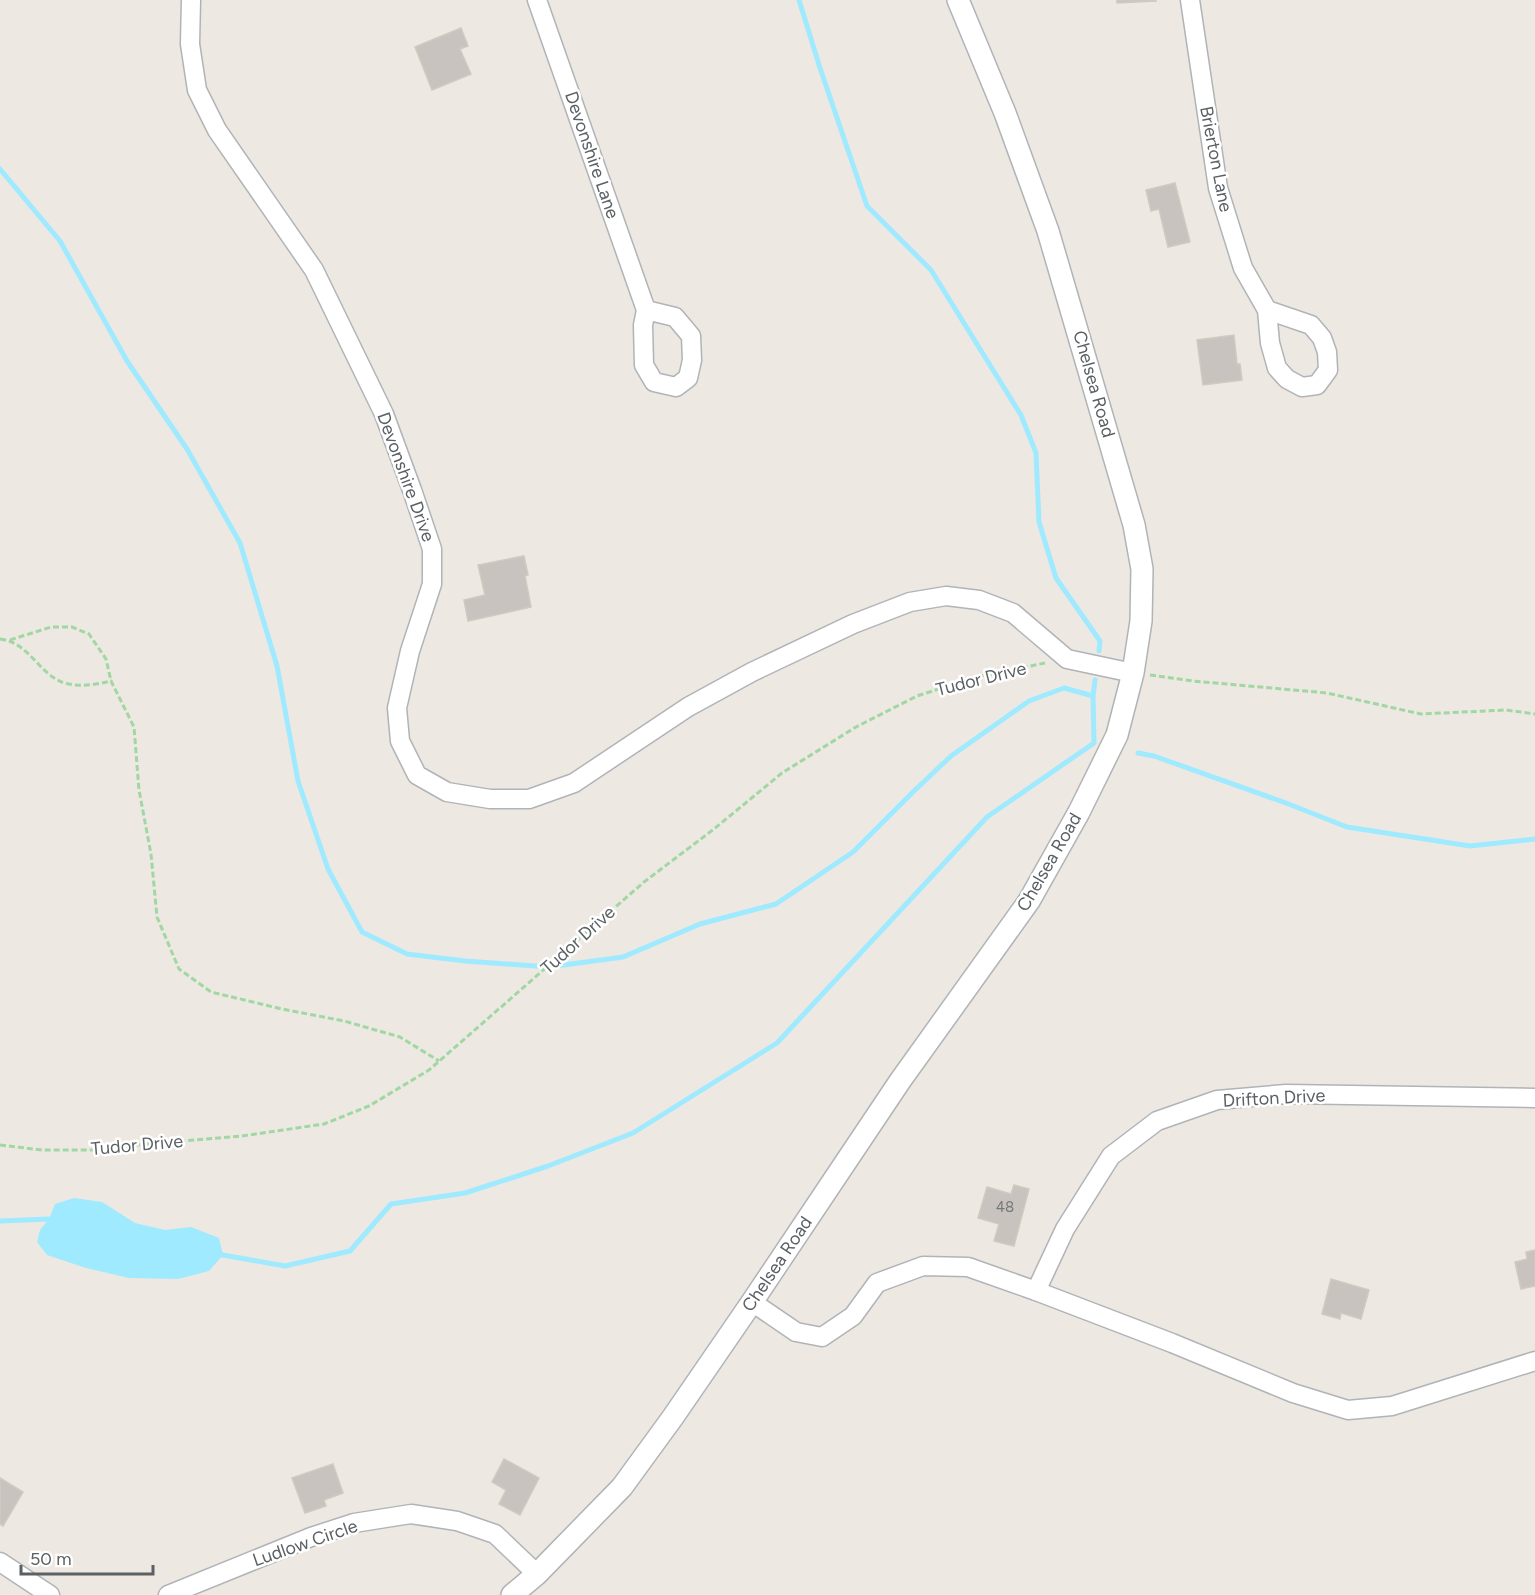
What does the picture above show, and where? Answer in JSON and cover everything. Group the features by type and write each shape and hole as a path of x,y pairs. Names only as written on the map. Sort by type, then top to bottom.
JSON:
{"street":[{"name":"Devonshire Drive","path":"191,0 190,44 196,90 217,130 314,270 384,414 432,549 432,584 410,651 397,708 400,741 417,776 447,792 490,799 529,799 574,783 688,707 752,672 853,624 910,602 946,596 979,600 991,604 1013,613 1067,659"},
{"name":"Devonshire Lane","path":"537,0 646,310"},
{"name":"Chelsea Road","path":"512,1595 537,1574 622,1487 673,1417 900,1081 1029,901 1079,812 1118,735 1133,673 1141,621 1142,569 1134,525 1048,231 1005,113 958,0"},
{"name":"Brierton Lane","path":"1190,0 1218,188 1243,268 1268,310"},
{"path":"1067,659 1133,673"},
{"name":"Drifton Drive","path":"1036,1291 1065,1229 1111,1156 1157,1121 1217,1100 1286,1094 1535,1098"},
{"path":"752,1302 796,1332 822,1337 853,1316 877,1283 923,1266 968,1267 1172,1342 1293,1393 1348,1410 1392,1406 1535,1361"},
{"name":"Ludlow Circle","path":"168,1595 311,1537 354,1523 411,1514 457,1521 495,1534 537,1574"},
{"path":"0,1562 50,1595"}],"path":[{"path":"0,639 10,640 51,627 72,627 89,634 106,659 111,681 134,728 139,790 151,854 158,917 179,969 211,992 282,1010 344,1021 400,1037 440,1061"},
{"path":"10,640 32,656 49,676 68,684 111,681"},
{"name":"Tudor Drive","path":"0,1145 42,1150 98,1150 242,1136 324,1124 369,1106 429,1070 644,882 782,773 856,727 917,696 976,677 1067,659"},
{"path":"1133,673 1193,681 1327,693 1421,714 1506,710 1535,714"}],"water":[{"path":"74,1198 102,1202 135,1223 165,1230 191,1227 219,1238 223,1255 209,1271 178,1279 129,1278 86,1268 47,1255 37,1242 40,1230 49,1219 55,1204"}],"building":[{"path":"1117,0 1156,0 1156,1 1117,3"},
{"path":"461,28 468,46 460,49 471,74 432,90 415,47"},
{"path":"1175,183 1190,242 1168,247 1159,209 1151,211 1146,190"},
{"path":"1234,335 1237,364 1240,364 1242,380 1203,385 1197,340"},
{"path":"524,556 531,607 468,621 464,600 485,595 478,565"},
{"path":"1014,1185 1029,1189 1014,1246 994,1241 999,1224 978,1218 987,1187 1011,1194"},
{"path":"1535,1250 1535,1286 1521,1289 1515,1262 1527,1259 1526,1252"},
{"path":"1331,1279 1369,1290 1361,1319 1341,1313 1340,1319 1322,1314"},
{"path":"504,1459 539,1478 520,1515 499,1504 506,1490 492,1482"},
{"path":"333,1464 343,1493 324,1500 326,1506 305,1513 292,1478"},
{"path":"0,1478 23,1492 3,1526 0,1524"}],"waterway":[{"path":"799,0 867,206 931,270 1021,415 1036,453 1039,522 1056,578 1100,641 1099,651"},
{"path":"0,169 60,241 127,361 187,449 240,543 277,666 298,781 328,869 362,932 407,954 549,967 623,957 700,924 776,904 853,852 951,756 1029,701 1064,688 1093,696 1094,743 987,817 777,1043 633,1133 548,1166 465,1193 391,1204 350,1251 285,1266 217,1254"},
{"path":"1093,696 1095,680"},
{"path":"1138,753 1154,756 1347,827 1470,846 1535,839"},
{"path":"0,1221 55,1220"}]}
